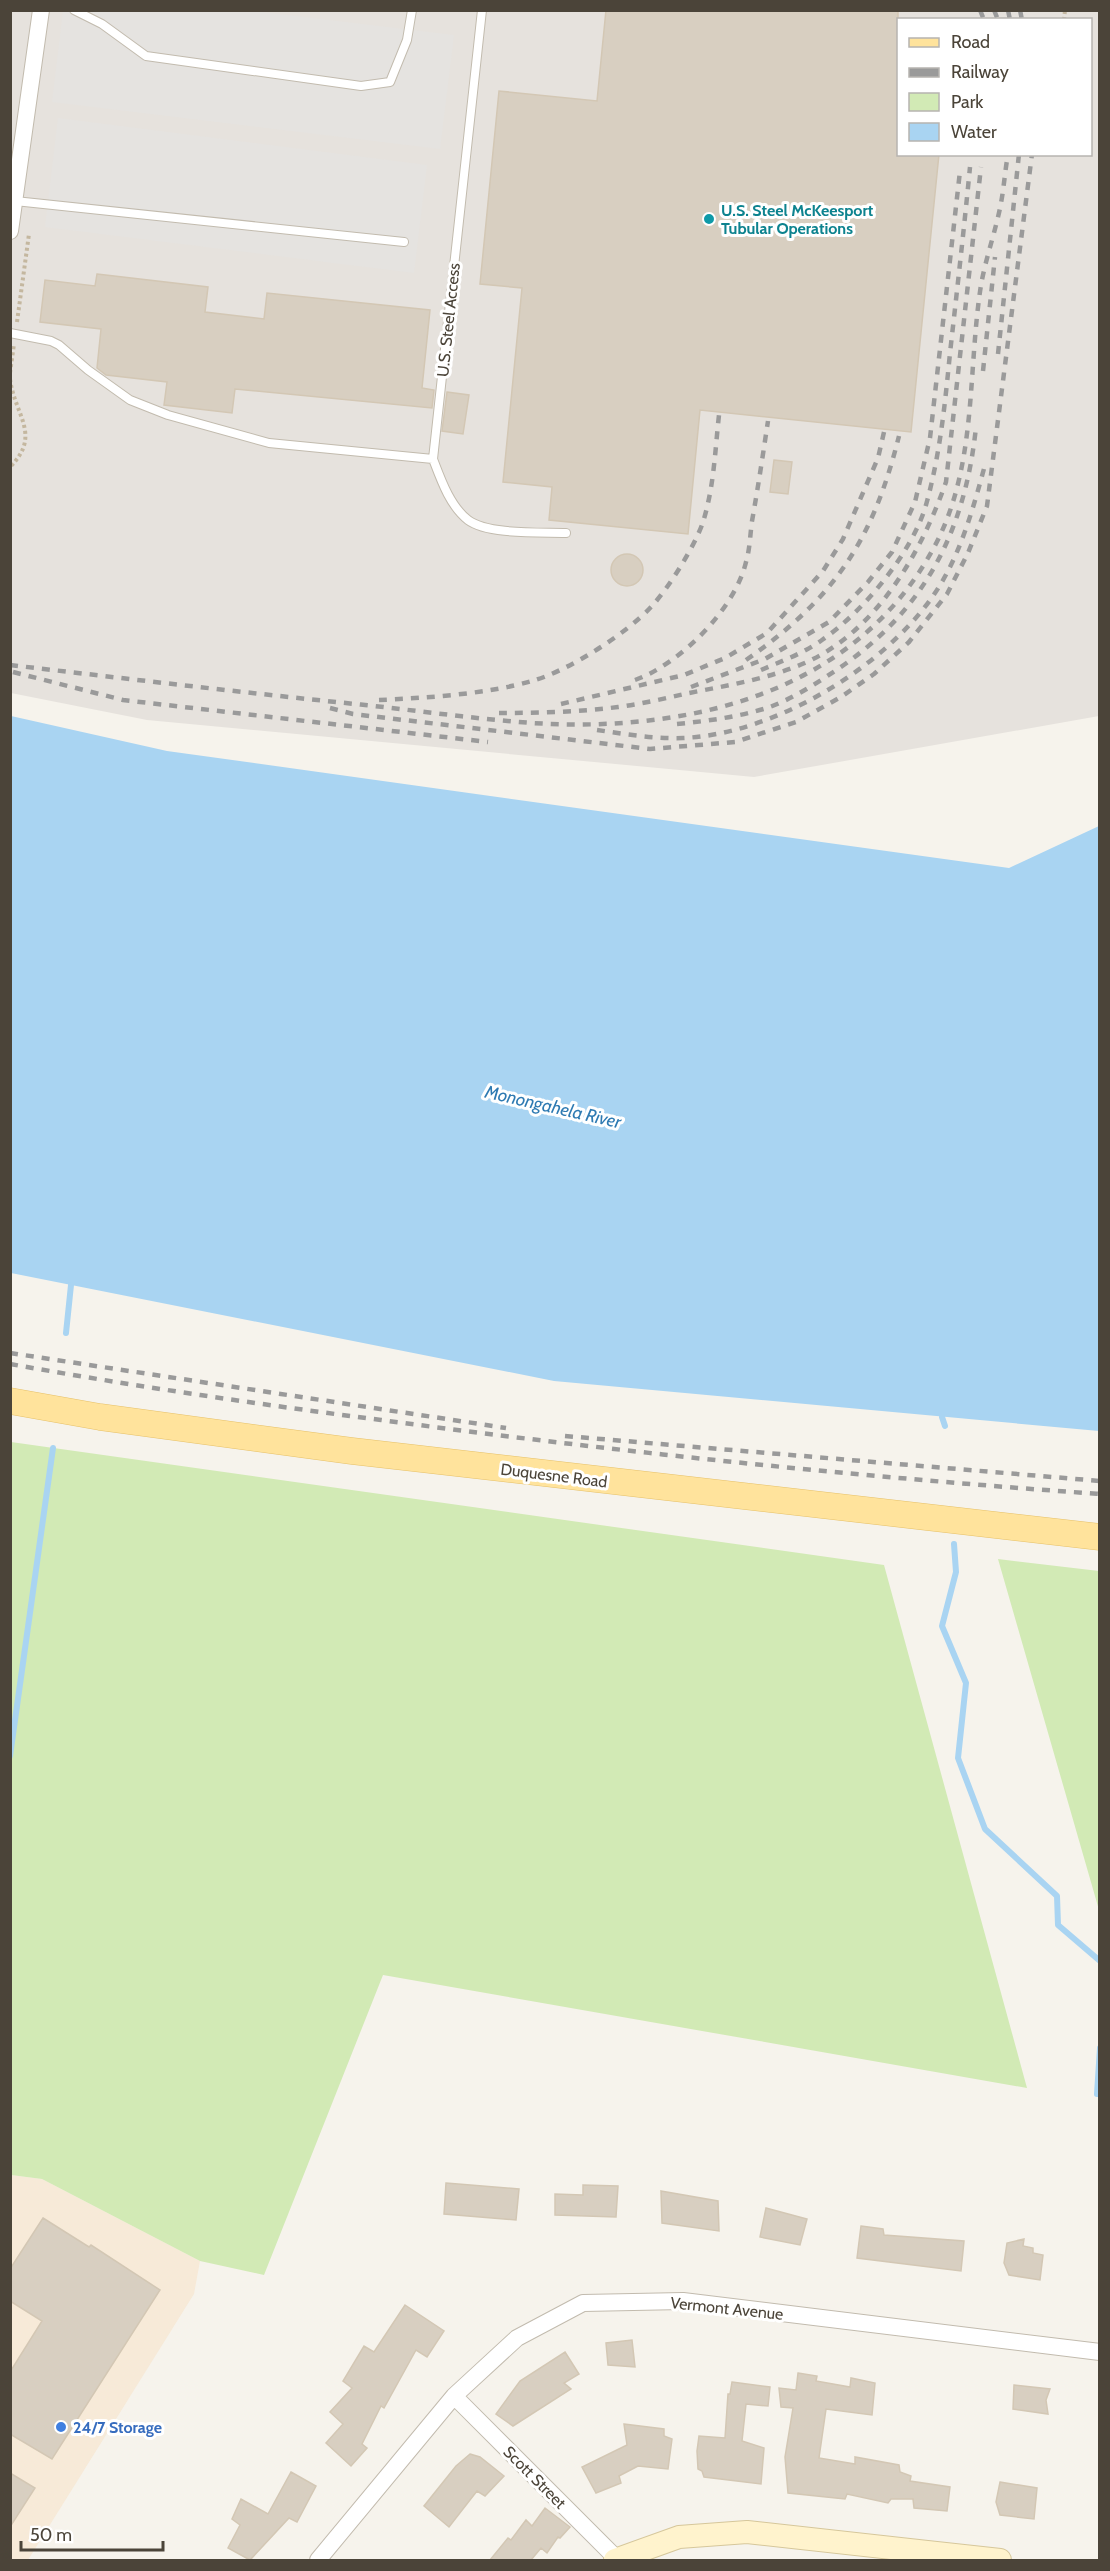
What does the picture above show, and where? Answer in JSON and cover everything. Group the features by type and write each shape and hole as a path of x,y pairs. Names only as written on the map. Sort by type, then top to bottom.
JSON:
{"main road":[{"name":"Duquesne Road","path":"10,1401 100,1417 352,1451 1100,1538"}],"street":[{"path":"10,231 41,10"},
{"name":"Vermont Avenue","path":"318,2560 454,2396 517,2338 583,2302 683,2301 1100,2352"},
{"name":"Scott Street","path":"454,2396 616,2560"},
{"path":"616,2560 679,2536 747,2532 1000,2560"}],"lane":[{"path":"74,10 102,24 146,56 361,86 390,82 407,40 412,10"},
{"name":"U.S. Steel Access","path":"482,10 433,459 447,494 468,520 487,528 566,533"},
{"path":"15,201 404,242"},
{"path":"10,333 59,345 88,370 130,400 168,415 269,443 433,459"}],"path":[{"path":"10,379 13,395 26,430 26,446 10,467"}],"shaded area":[{"path":"10,11 1099,11 1099,716 754,777 147,720 11,693"},
{"path":"63,11 253,11 454,35 440,149 52,102"},
{"path":"58,118 427,165 414,273 45,227"},
{"name":"24/7 Storage","path":"11,2175 42,2179 200,2261 194,2294 28,2560 11,2560"}],"green space":[{"path":"11,1442 884,1565 1027,2088 383,1975 264,2275 200,2261 42,2179 11,2175"},
{"path":"998,1559 1099,1571 1099,1910"}],"water":[{"name":"Monongahela River","path":"11,716 167,751 1009,868 1099,826 1099,1431 554,1381 11,1273"}],"building":[{"name":"U.S. Steel McKeesport Tubular Operations","path":"606,10 898,10 897,156 939,156 911,432 700,410 688,534 549,520 552,487 503,482 522,288 480,284 499,91 597,101"},
{"path":"97,274 208,287 205,312 264,319 267,293 430,310 422,388 434,390 432,408 235,389 232,413 164,405 167,382 106,375 97,368 101,329 40,322 45,280 95,286"},
{"path":"447,392 469,395 463,434 442,431"},
{"path":"774,460 792,462 788,494 770,492"},
{"path":"627,554 638,559 643,570 638,581 627,586 616,581 611,570 616,559"},
{"path":"446,2183 519,2189 516,2220 444,2214"},
{"path":"583,2185 618,2186 616,2217 555,2215 555,2194 583,2195"},
{"path":"661,2191 718,2201 719,2231 662,2223"},
{"path":"766,2208 807,2219 800,2245 760,2237"},
{"path":"43,2218 89,2247 91,2245 160,2290 52,2459 10,2434 10,2372 42,2321 10,2301 10,2269"},
{"path":"861,2226 883,2229 884,2235 964,2241 961,2271 857,2258"},
{"path":"1024,2239 1023,2246 1033,2248 1033,2253 1043,2255 1040,2280 1009,2275 1004,2263 1007,2243"},
{"path":"405,2305 444,2331 427,2357 416,2350 384,2408 381,2406 362,2444 367,2448 351,2466 326,2443 343,2424 330,2412 352,2388 343,2381 364,2346 374,2352"},
{"path":"632,2340 635,2367 608,2365 606,2343"},
{"path":"565,2352 579,2374 564,2383 571,2389 513,2426 496,2414 520,2381"},
{"path":"798,2373 817,2376 816,2381 850,2387 851,2378 875,2383 872,2415 826,2409 819,2458 855,2464 855,2457 899,2465 900,2472 911,2476 910,2481 950,2487 947,2511 914,2508 913,2499 891,2499 888,2503 847,2494 845,2499 788,2493 785,2457 793,2408 781,2407 779,2388 796,2390"},
{"path":"732,2382 770,2387 768,2406 746,2404 742,2441 764,2448 761,2484 704,2477 702,2471 698,2469 699,2436 725,2438 728,2394 730,2394"},
{"path":"1014,2385 1050,2389 1046,2400 1048,2414 1013,2409"},
{"path":"624,2424 664,2429 664,2436 672,2439 668,2469 638,2466 619,2476 621,2483 596,2493 582,2467 627,2445"},
{"path":"470,2454 480,2457 504,2476 485,2496 477,2491 449,2527 424,2506 456,2466"},
{"path":"291,2472 316,2486 297,2522 289,2518 250,2560 228,2548 240,2525 232,2519 241,2499 268,2514"},
{"path":"10,2473 35,2488 10,2527"},
{"path":"1000,2482 1037,2488 1034,2519 1000,2515 996,2502"},
{"path":"545,2508 570,2527 560,2538 558,2537 547,2553 541,2548 531,2560 490,2560 508,2538 511,2540 526,2520 532,2526"}],"waterway":[{"path":"66,1333 71,1285"},
{"path":"942,1417 945,1426"},
{"path":"10,1756 53,1448"},
{"path":"954,1544 956,1572 942,1626 966,1683 958,1758 985,1829 1057,1896 1058,1925 1100,1961"},
{"path":"1097,2094 1100,2048"}],"railway":[{"path":"980,10 983,18"},
{"path":"994,10 997,18"},
{"path":"1008,10 1010,18"},
{"path":"1020,10 1022,18"},
{"path":"10,665 490,719 532,723 590,724 648,721 705,711 760,695 811,671 857,640 898,600 932,551 947,520 964,454 981,285 1001,203 1008,156"},
{"path":"998,354 1019,156"},
{"path":"330,708 353,714 650,749 735,742 796,722 841,697 874,674 909,642 947,594 968,553 987,506 1032,156"},
{"path":"761,670 815,645 854,614 898,561 919,523 931,486 941,429 970,167"},
{"path":"499,713 558,712 618,707 756,679 782,672 823,654 848,636 870,615 890,591 907,565 922,538 946,482 981,167"},
{"path":"691,687 765,659 829,622 868,582 892,552 915,502 930,438 960,171"},
{"path":"983,371 995,257"},
{"path":"379,700 436,697 532,681 579,660 627,629 658,599 673,579 694,543 707,509 719,415"},
{"path":"635,680 670,661 703,633 718,616 740,580 748,552 768,421"},
{"path":"677,724 745,714 784,701 835,671 866,648 893,623 916,596 935,566 950,535 962,501 976,427"},
{"path":"561,704 684,675 725,658 767,633 823,571 843,539 878,458 884,432"},
{"path":"746,660 804,613 827,589 846,564 877,506 899,436"},
{"path":"597,730 672,738 718,734 789,711 823,693 855,672 911,623 933,596 951,565 965,532 985,465"},
{"path":"13,672 123,700 488,742"},
{"path":"10,1353 506,1428"},
{"path":"10,1364 242,1401 560,1443 830,1472 1100,1494"},
{"path":"565,1436 1100,1481"}],"place":[{"name":"U.S. Steel McKeesport Tubular Operations","path":"709,219"},
{"name":"24/7 Storage","path":"61,2427"}]}
